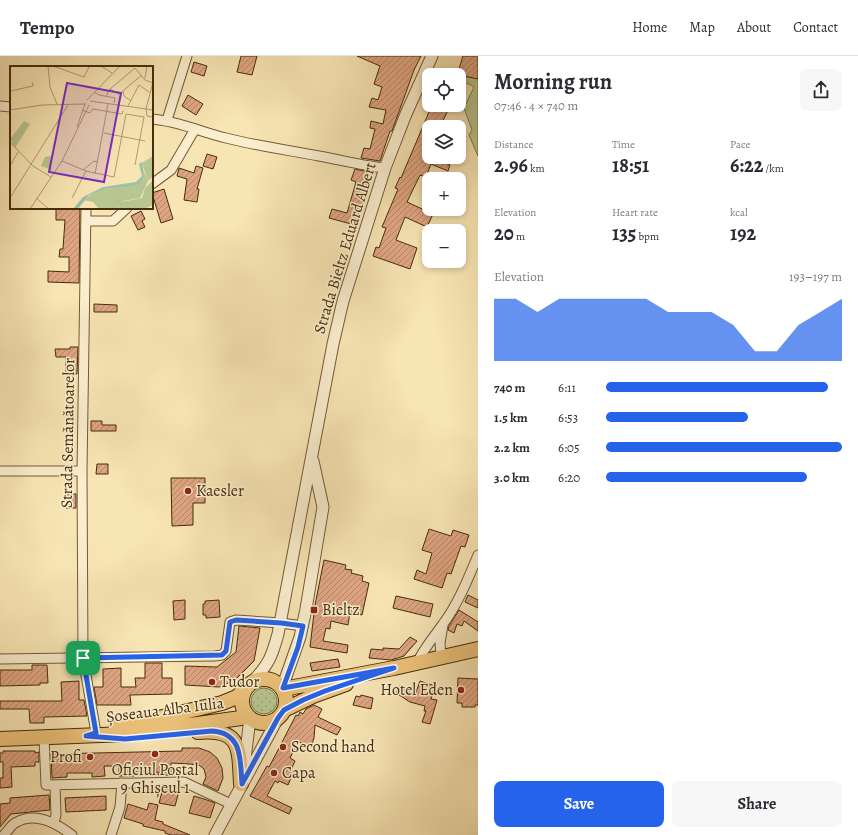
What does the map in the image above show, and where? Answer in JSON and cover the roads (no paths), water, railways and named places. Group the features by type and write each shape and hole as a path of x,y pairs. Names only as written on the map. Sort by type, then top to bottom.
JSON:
{"main road":[{"name":"Șoseaua Alba Iulia","path":"282,688 394,668 478,649"},
{"name":"Șoseaua Alba Iulia","path":"248,686 242,699 245,713 254,721 264,723 303,700 394,668"},
{"path":"248,686 262,678 271,679 282,688 286,701 281,714"},
{"name":"Șoseaua Alba Iulia","path":"91,735 222,703 237,697 248,686"},
{"name":"Șoseaua Alba Iulia","path":"0,739 137,733 249,718"},
{"path":"91,735 125,739 219,731 235,742 238,750 242,784"}],"street":[{"path":"167,120 187,56"},
{"name":"Strada Bieltz Eduard Albert","path":"248,686 265,668 271,656 281,623 337,322 385,168 406,114 432,56"},
{"path":"0,106 10,107"},
{"path":"153,119 167,120 224,138 267,148 385,168"},
{"path":"153,183 171,170 195,129"},
{"name":"Strada Semănătoarelor","path":"86,209 82,471 83,658 91,735"},
{"path":"86,221 113,221 126,209"},
{"path":"282,688 298,647 303,626 323,507 312,457"},
{"path":"0,471 82,471"},
{"path":"417,663 426,645 444,624 466,583 478,555"},
{"path":"0,659 222,655 226,651 230,622 236,620 303,626"},
{"path":"441,657 440,643 444,624"},
{"path":"215,835 281,714"},
{"path":"242,784 249,718"},
{"path":"44,738 50,785 56,815 54,823"},
{"path":"50,785 184,782 231,804"},
{"path":"111,835 120,807 122,783"},
{"path":"4,835 14,823 24,820 42,819 54,823 72,835"}],"place":[{"name":"Kaesler","path":"188,491"},
{"name":"Bieltz","path":"314,610"},
{"name":"Tudor","path":"212,682"},
{"name":"Hotel Eden","path":"461,690"},
{"name":"Second hand","path":"283,747"},
{"name":"Oficiul Poștal 9 Ghișeul 1","path":"155,754"},
{"name":"Profi","path":"90,757"},
{"name":"Capa","path":"274,773"}]}
